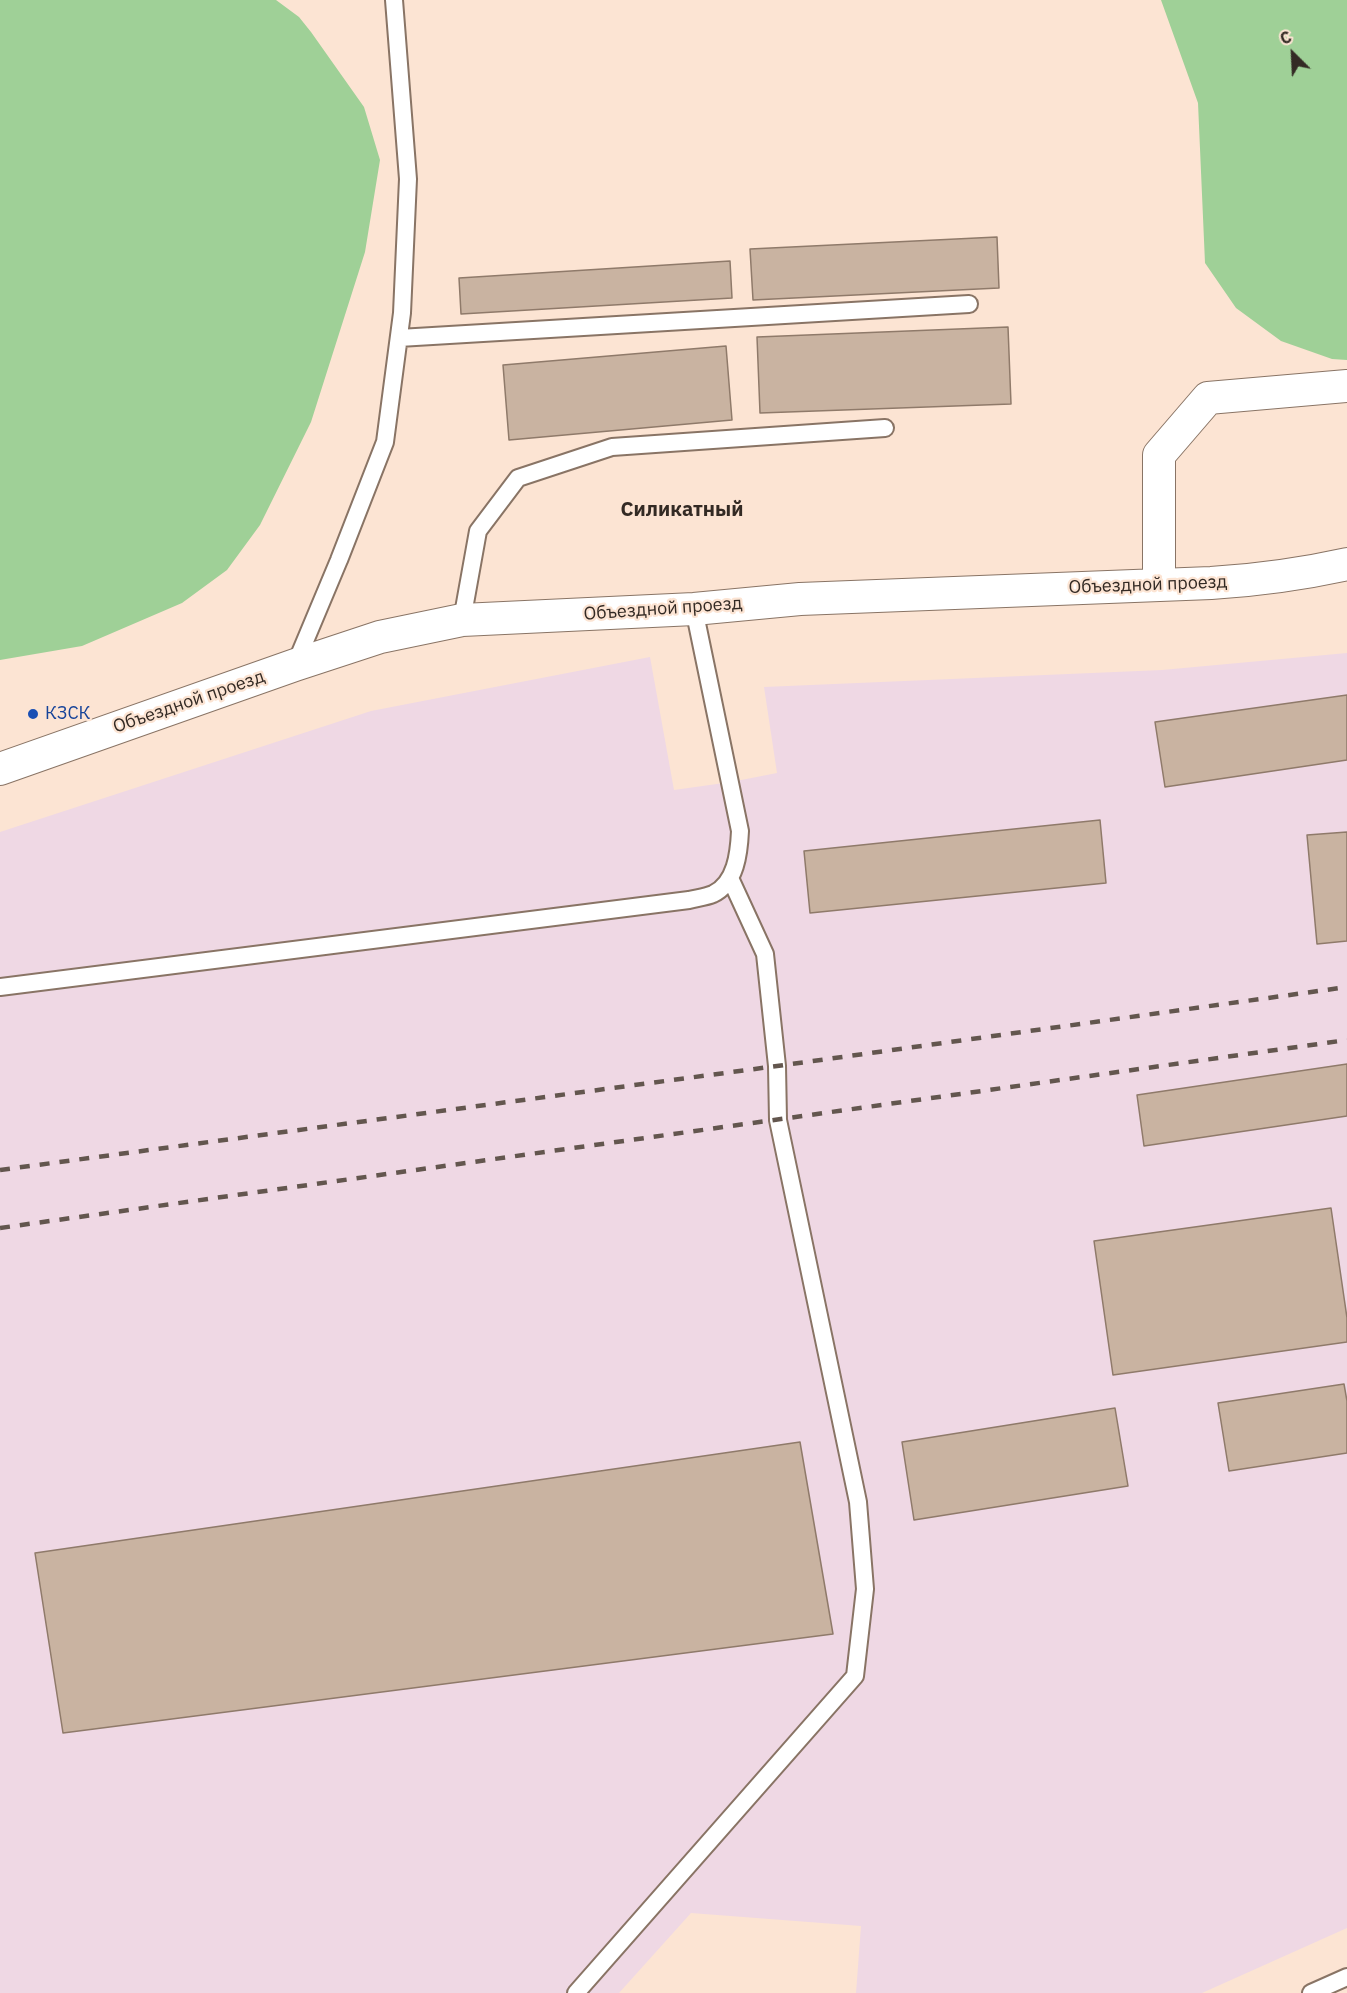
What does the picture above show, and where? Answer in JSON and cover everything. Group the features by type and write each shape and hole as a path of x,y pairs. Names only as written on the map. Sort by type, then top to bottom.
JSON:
{"street":[{"path":"1159,585 1159,455 1208,398 1347,386"},
{"name":"Объездной проезд","path":"0,769 380,637 462,620 694,609 800,599 1265,579 1347,564"}],"lane":[{"path":"295,665 385,442 402,313 408,179 394,0"},
{"path":"399,338 969,304"},
{"path":"462,620 478,531 518,477 612,447 885,428"},
{"path":"0,987 689,900 714,894 730,878 739,856 740,831 694,609"},
{"path":"576,1993 855,1676 865,1589 858,1502 778,1120 777,1066 765,954 730,878"},
{"path":"1311,1993 1347,1977"}],"shaded area":[{"path":"1347,653 1347,1928 1202,1993 856,1993 861,1926 691,1913 619,1993 0,1993 0,832 371,711 650,657 674,790 777,773 764,687 1162,670"}],"green space":[{"path":"0,0 276,0 299,17 364,107 380,160 365,252 311,422 260,525 227,570 182,603 82,646 0,660"},
{"path":"1161,0 1347,0 1347,360 1332,359 1281,341 1236,308 1205,263 1198,103"}],"building":[{"path":"997,237 999,288 753,300 750,249"},
{"path":"730,261 732,298 461,314 459,278"},
{"path":"1008,327 1011,404 760,413 757,337"},
{"path":"726,346 732,420 509,440 503,365"},
{"path":"1347,695 1347,760 1165,787 1155,722"},
{"path":"1100,820 1106,883 810,913 804,851"},
{"path":"1347,832 1347,941 1317,944 1307,835"},
{"path":"1347,1064 1347,1116 1144,1146 1137,1095"},
{"path":"1331,1208 1347,1318 1347,1342 1113,1375 1094,1241"},
{"path":"1344,1384 1347,1401 1347,1453 1229,1471 1218,1403"},
{"path":"1115,1408 1128,1486 914,1520 902,1442"},
{"path":"800,1442 833,1634 63,1733 35,1553"}],"railway":[{"path":"0,1170 1347,987"},
{"path":"0,1228 1347,1040"}],"place":[{"name":"КЗСК","path":"33,714"}],"district":[{"name":"Силикатный","path":"682,510"}]}
